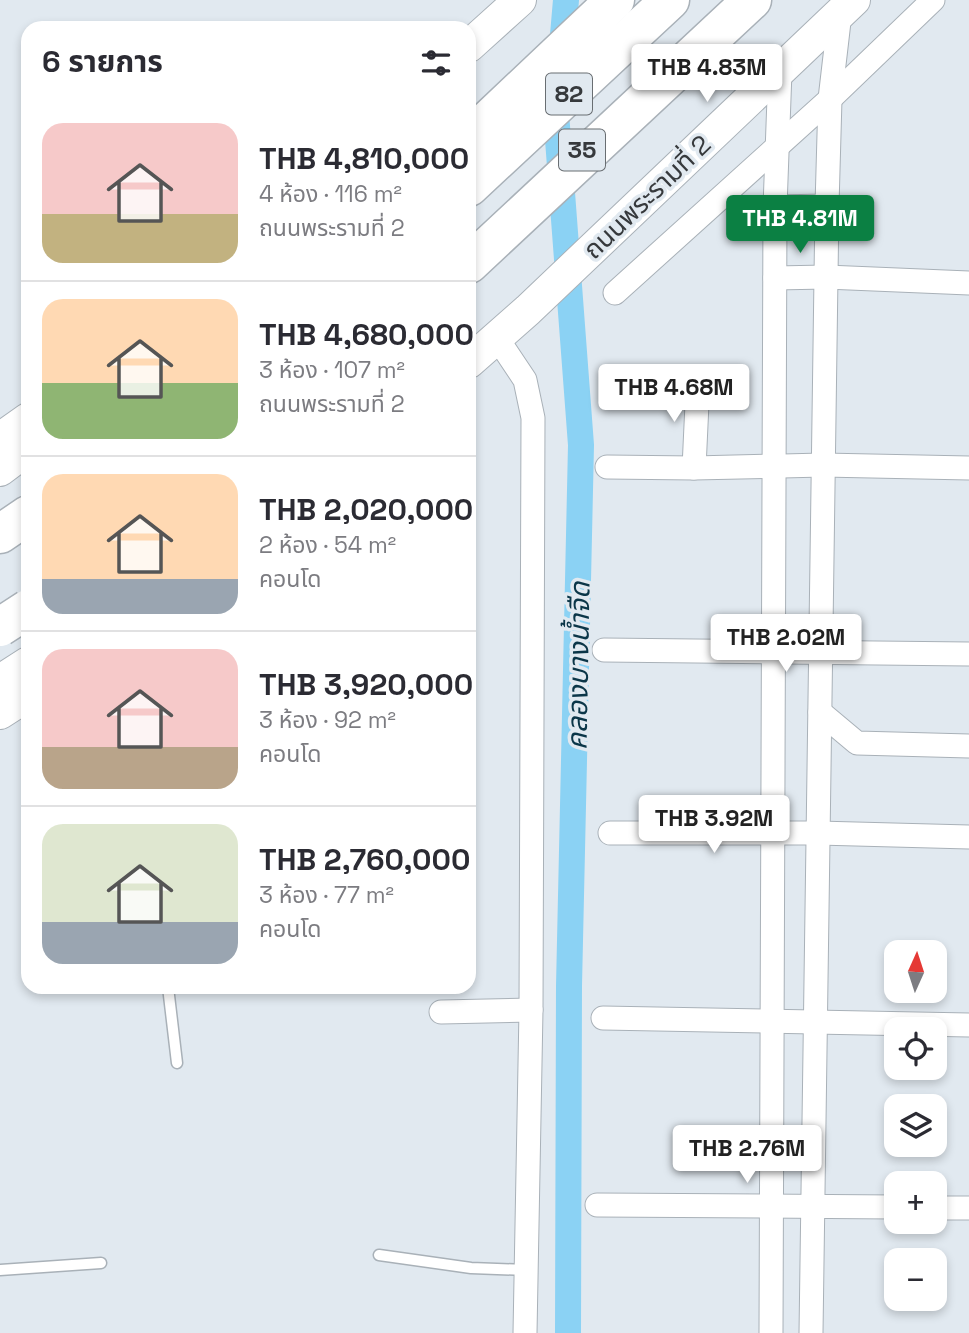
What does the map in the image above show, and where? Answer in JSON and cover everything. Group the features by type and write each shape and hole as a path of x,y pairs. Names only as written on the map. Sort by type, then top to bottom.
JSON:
{"highway":[{"name":"82","path":"476,180 670,0"},
{"name":"35","path":"476,248 741,0"},
{"name":"82","path":"476,257 752,0"},
{"path":"476,131 606,8"},
{"path":"0,534 21,520"},
{"path":"0,560 21,546"},
{"path":"0,628 21,614"}],"main road":[{"path":"476,40 518,1"},
{"name":"ถนนพระรามที่ 2","path":"476,356 528,310 847,7"},
{"path":"0,470 12,431"},
{"path":"0,681 21,668"},
{"path":"0,713 21,700"}],"street":[{"path":"615,293 830,99 933,0"},
{"path":"811,1333 827,206 830,99 847,7"},
{"path":"771,1333 775,207 780,71"},
{"path":"775,207 827,206"},
{"path":"775,278 826,277 969,283"},
{"path":"497,338 525,380 533,418 531,1010 525,1333"},
{"path":"694,468 698,382"},
{"path":"607,467 823,465 969,468"},
{"path":"604,650 969,654"},
{"path":"820,712 858,743 969,746"},
{"path":"610,833 818,833 969,837"},
{"path":"441,1012 531,1010"},
{"path":"603,1018 969,1025"},
{"path":"597,1205 884,1207"},
{"path":"947,1208 969,1208"}],"lane":[{"path":"169,994 177,1063"},
{"path":"379,1255 471,1268 527,1270"},
{"path":"0,1270 101,1263"}],"waterway":[{"name":"คลองบางน้ำจืด","path":"561,58 566,0"},
{"name":"คลองบางน้ำจืด","path":"557,96 556,113 581,445 569,986 568,1333"}]}
